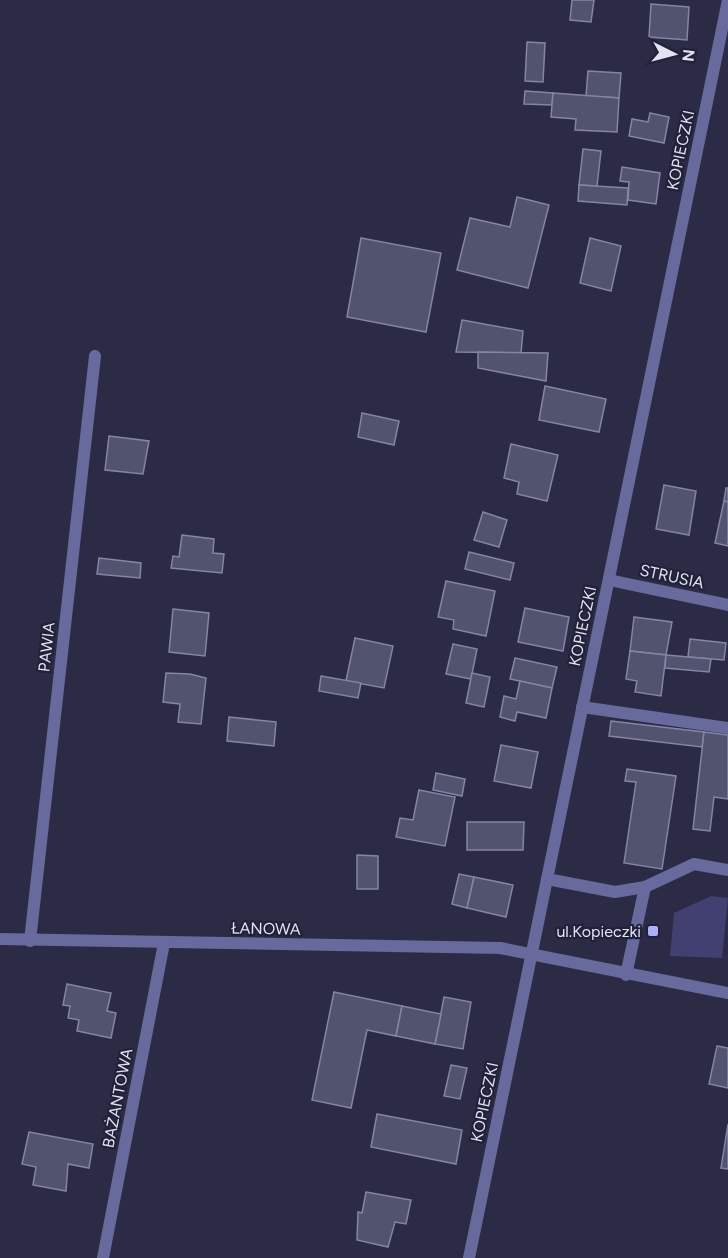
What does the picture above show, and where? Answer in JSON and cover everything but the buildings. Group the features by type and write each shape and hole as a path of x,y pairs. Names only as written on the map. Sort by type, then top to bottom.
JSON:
{"street":[{"name":"KOPIECZKI","path":"469,1258 728,0"},
{"name":"PAWIA","path":"30,941 95,356"},
{"name":"STRUSIA","path":"609,580 728,605"},
{"path":"582,707 728,728"},
{"path":"547,879 615,892 645,887 694,864 728,870"},
{"path":"626,975 645,887"},
{"name":"ŁANOWA","path":"0,939 164,944 500,948 626,975 728,993"},
{"name":"BAŻANTOWA","path":"103,1258 164,944"}],"shaded area":[{"path":"711,896 728,898 722,958 670,956 674,913"}],"place":[{"name":"ul.Kopieczki","path":"653,931"}]}
